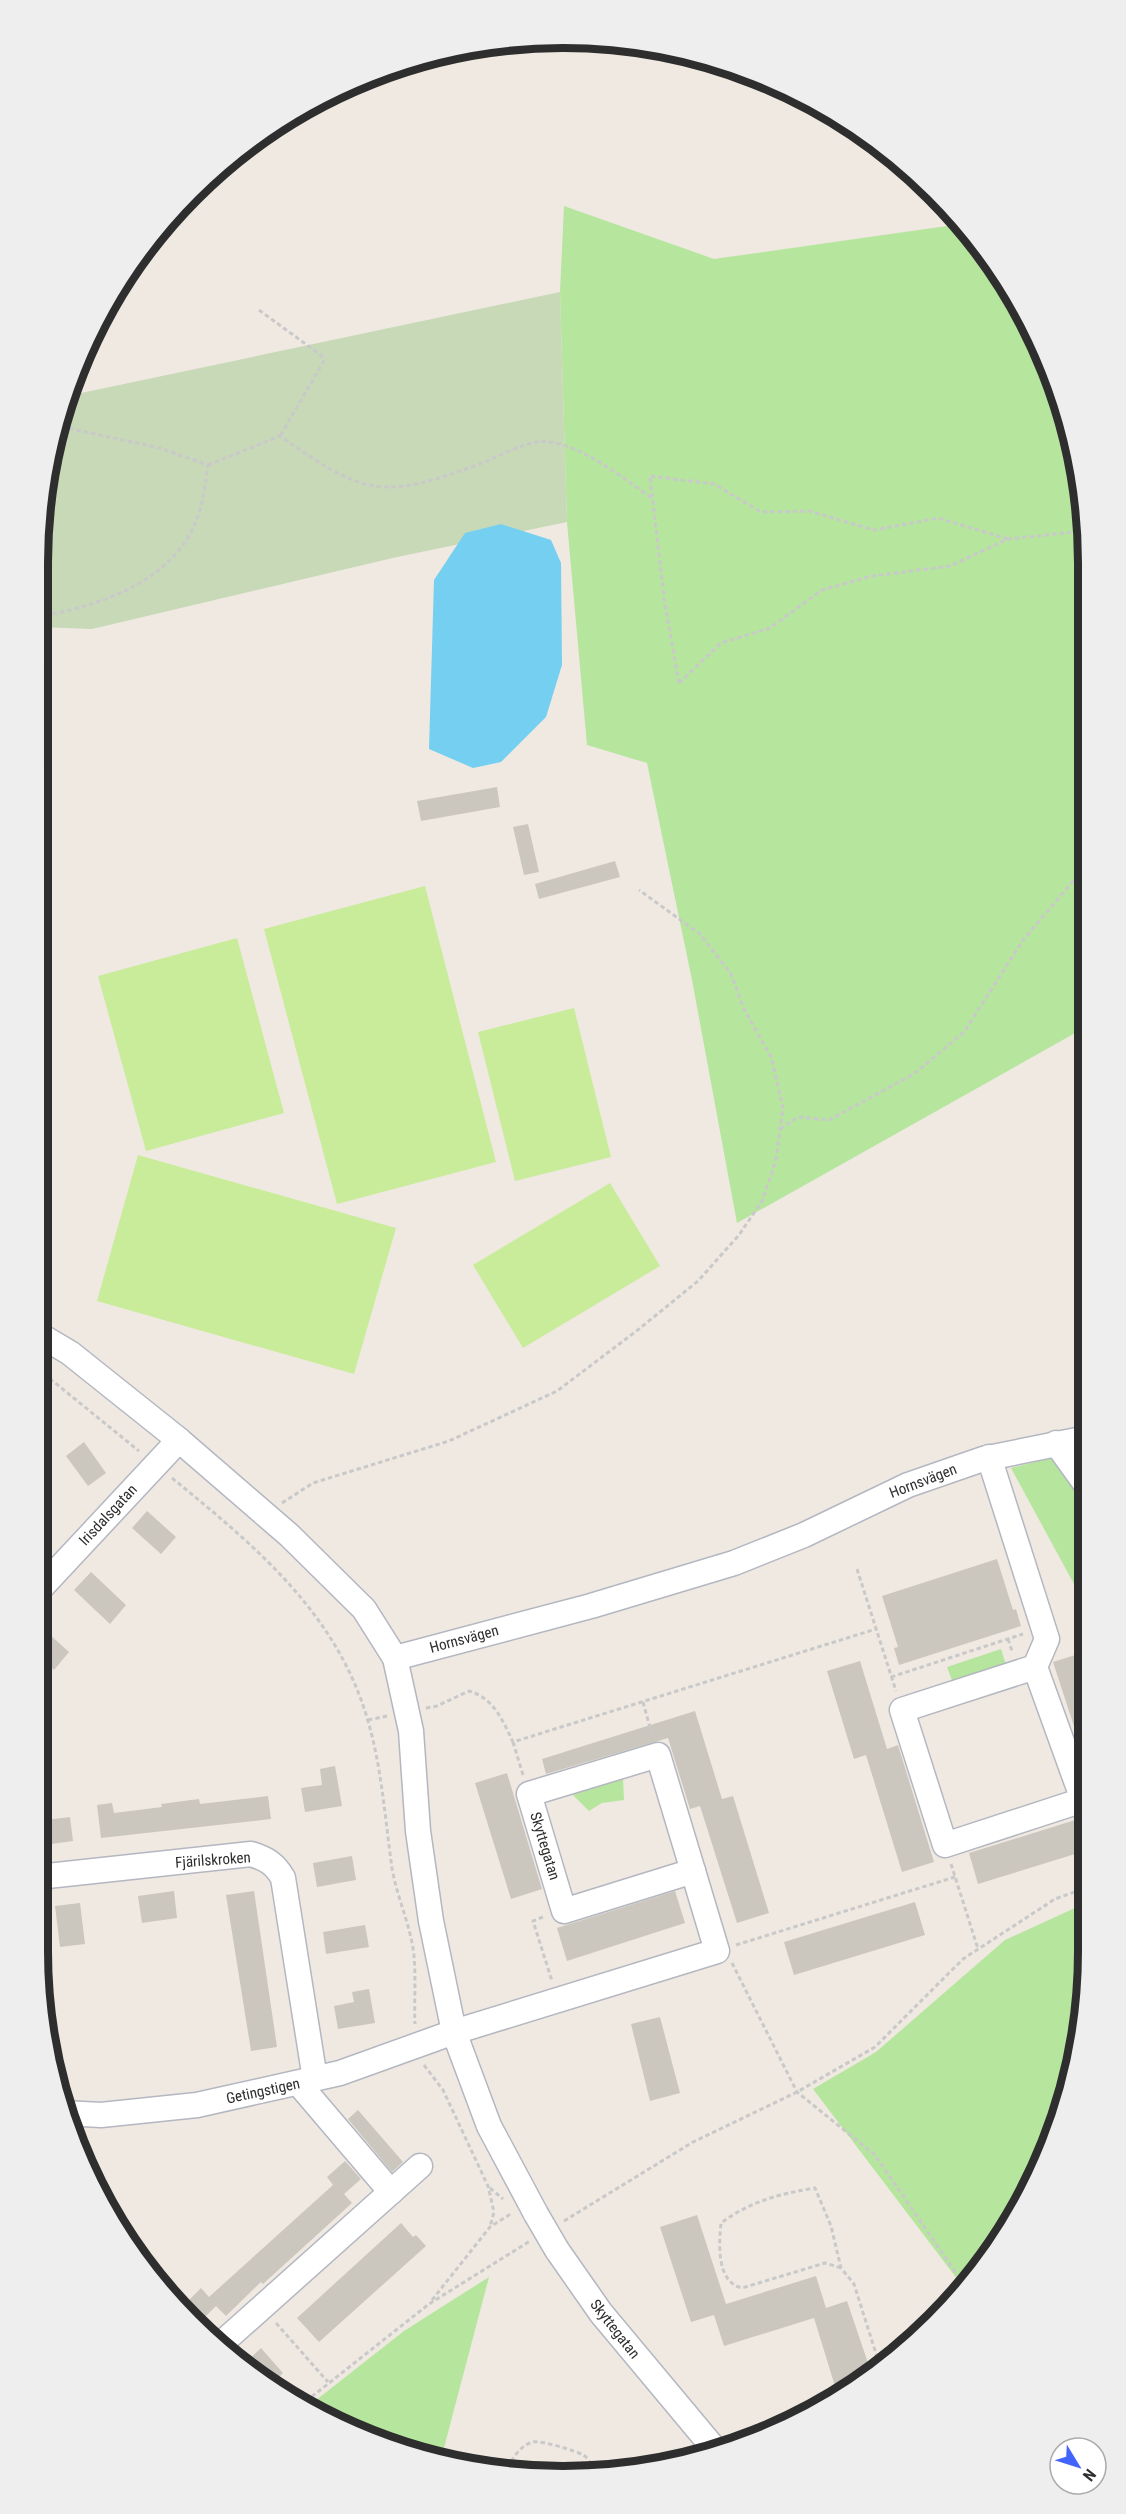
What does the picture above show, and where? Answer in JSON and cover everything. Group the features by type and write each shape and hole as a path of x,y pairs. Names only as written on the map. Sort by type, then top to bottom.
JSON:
{"street":[{"path":"48,1340 70,1353 179,1440 265,1514 364,1609 395,1658"},
{"name":"Hornsvägen","path":"395,1658 591,1606 734,1563 804,1535 908,1485 989,1457 1078,1439"},
{"name":"Irisdalsgatan","path":"48,1580 179,1440"},
{"path":"1056,1443 1078,1474"},
{"path":"989,1457 1047,1639 1035,1667 1078,1786"},
{"name":"Skyttegatan","path":"395,1658 408,1711 418,1831 430,1921 454,2032 489,2126 525,2213 557,2250 601,2313 710,2444"},
{"path":"1035,1667 902,1710 945,1845 1078,1802"},
{"path":"454,2032 717,1951 658,1755"},
{"name":"Skyttegatan","path":"564,1911 529,1794 658,1755"},
{"name":"Fjärilskroken","path":"48,1876 251,1854 277,1866 283,1878 307,2082"},
{"path":"564,1911 693,1871"},
{"name":"Getingstigen","path":"74,2114 100,2115 197,2105 307,2082 340,2073 454,2032"},
{"path":"307,2082 391,2192"},
{"path":"225,2340 420,2166"}],"path":[{"path":"67,428 160,448 208,465 280,436 324,361 322,356 259,310"},
{"path":"280,436 343,478 382,488 402,488 439,479 537,442 574,448 653,499"},
{"path":"48,615 87,606 142,582 162,568 178,552 195,524 201,507 208,465"},
{"path":"1008,538 938,518 874,530 809,511 760,512 714,484 650,476 664,598 679,683 722,643 770,628 822,590 872,576 950,566 1008,538 1077,532"},
{"path":"780,1129 798,1117 829,1120 914,1074 964,1032 1023,940 1078,875"},
{"path":"265,1514 313,1483 449,1441 557,1391 698,1281 739,1235 762,1201 776,1160 783,1107 771,1057 744,1009 731,974 700,934 639,890"},
{"path":"48,1377 156,1464 260,1553 290,1584 319,1619 339,1651 368,1720 377,1758 393,1871 407,1919 414,1956 419,2059 443,2090 488,2187 494,2212 490,2227 429,2304"},
{"path":"857,1569 902,1710"},
{"path":"891,1677 1043,1627"},
{"path":"513,1742 876,1629"},
{"path":"368,1720 437,1706 469,1691 475,1693 488,1700 513,1742 529,1794"},
{"path":"643,1702 658,1755"},
{"path":"945,1845 978,1949"},
{"path":"717,1951 955,1877"},
{"path":"562,2222 693,2142 797,2092 875,2047 963,1959 1055,1899 1078,1891"},
{"path":"558,2000 533,1921 564,1911"},
{"path":"717,1951 733,1964 797,2092 875,2155 960,2279"},
{"path":"841,2268 825,2264 742,2288 734,2286 724,2274 719,2242 722,2223 741,2208 786,2192 815,2188 831,2226 841,2268 854,2284 878,2359"},
{"path":"490,2227 525,2213"},
{"path":"308,2399 429,2304 532,2240"},
{"path":"263,2308 328,2382"},
{"path":"510,2463 527,2444 536,2441 584,2455 592,2465"}],"green space":[{"path":"564,206 714,259 952,225 991,277 1025,335 1051,397 1068,463 1074,496 1078,563 1078,1031 737,1223 692,980 647,763 587,745 567,522 560,292"},
{"path":"560,292 567,522 397,557 92,629 48,627 49,529 52,496 76,394"},
{"path":"425,886 496,1162 337,1204 264,929"},
{"path":"237,938 284,1113 146,1151 98,976"},
{"path":"574,1008 611,1157 515,1181 478,1032"},
{"path":"138,1155 396,1228 354,1374 97,1301"},
{"path":"610,1183 660,1266 523,1348 473,1265"},
{"path":"1075,1452 1078,1456 1078,1591 1011,1468"},
{"path":"1001,1649 1007,1668 954,1686 947,1667"},
{"path":"623,1778 624,1800 602,1803 589,1811 572,1794 579,1786"},
{"path":"1078,1907 1077,1985 1074,2018 1051,2117 1025,2179 1009,2208 972,2265 959,2281 813,2089 876,2052 1005,1940"},
{"path":"489,2277 443,2451 397,2439 314,2402 404,2331"}],"water":[{"path":"501,524 551,540 561,563 562,665 546,717 501,762 473,768 429,749 434,580 465,533"}],"building":[{"path":"497,787 500,807 421,821 417,801"},
{"path":"528,824 539,872 524,875 513,827"},
{"path":"615,861 620,877 539,899 535,884"},
{"path":"84,1442 106,1473 88,1486 66,1456"},
{"path":"147,1511 176,1537 161,1554 132,1528"},
{"path":"997,1559 1013,1610 1016,1609 1021,1626 899,1665 894,1648 898,1647 882,1596"},
{"path":"91,1572 126,1605 110,1624 74,1590"},
{"path":"48,1633 69,1652 54,1670 48,1664"},
{"path":"1078,1654 1078,1739 1053,1662"},
{"path":"860,1661 887,1749 898,1745 934,1862 902,1872 866,1755 854,1759 827,1671"},
{"path":"695,1711 722,1799 733,1796 769,1913 737,1923 700,1806 690,1809 668,1738 546,1774 542,1759"},
{"path":"335,1766 342,1806 305,1812 301,1788 322,1785 320,1769"},
{"path":"507,1773 542,1889 511,1899 475,1783"},
{"path":"268,1796 271,1819 101,1838 97,1805 112,1803 114,1813 162,1807 161,1804 199,1799 200,1804"},
{"path":"70,1817 73,1841 48,1845 48,1820"},
{"path":"1078,1819 1078,1853 978,1884 969,1853"},
{"path":"352,1856 356,1880 317,1887 313,1863"},
{"path":"174,1891 177,1918 142,1923 138,1896"},
{"path":"254,1891 277,2047 251,2051 226,1895"},
{"path":"675,1891 685,1923 567,1961 557,1928"},
{"path":"915,1902 925,1935 794,1975 784,1942"},
{"path":"80,1903 85,1944 60,1947 55,1906"},
{"path":"365,1925 369,1947 326,1954 323,1932"},
{"path":"369,1989 375,2023 338,2029 334,2006 354,2002 352,1992"},
{"path":"660,2017 680,2093 650,2101 631,2024"},
{"path":"358,2110 403,2162 392,2172 348,2119"},
{"path":"345,2161 361,2179 344,2194 352,2203 263,2284 261,2282 226,2316 216,2306 203,2319 187,2302 201,2288 209,2297 333,2185 327,2177"},
{"path":"697,2215 726,2304 816,2276 826,2308 847,2301 869,2366 835,2387 814,2318 724,2346 714,2315 691,2322 660,2227"},
{"path":"401,2223 413,2237 416,2235 426,2246 319,2342 297,2318"},
{"path":"261,2348 283,2373 277,2379 249,2360"}]}
